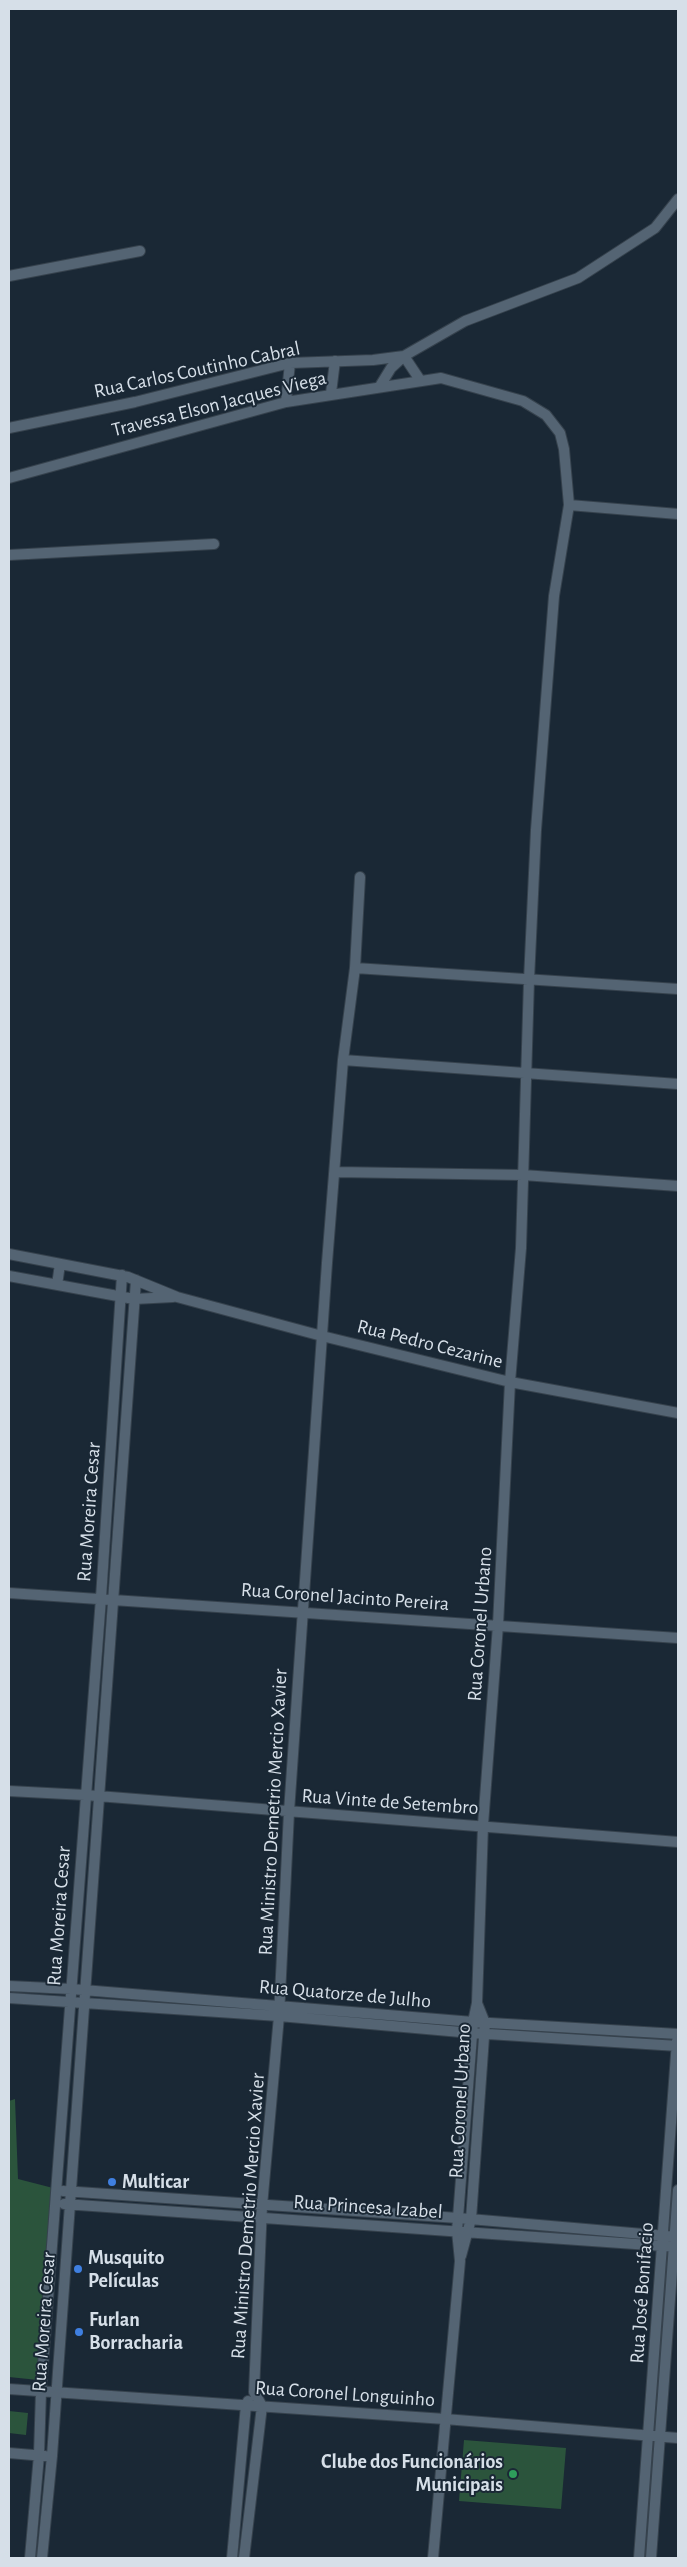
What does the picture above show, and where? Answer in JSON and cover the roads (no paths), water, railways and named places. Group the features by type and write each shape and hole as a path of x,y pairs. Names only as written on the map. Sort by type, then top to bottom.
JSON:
{"street":[{"name":"Rua Carlos Coutinho Cabral","path":"9,428 135,402 290,363 372,360 404,356 465,321 578,278 655,228 678,199"},
{"path":"9,276 140,251"},
{"path":"380,386 391,368 404,356 420,380"},
{"path":"331,394 335,361"},
{"path":"286,402 290,363"},
{"path":"391,368 407,382"},
{"name":"Travessa Elson Jacques Viega","path":"9,478 286,402 441,378"},
{"name":"Rua Coronel Urbano","path":"433,2558 460,2261 457,2231 472,2028 478,2003 483,1825 498,1625 510,1382 521,1248 529,980 536,830 554,596 568,505 564,449 560,432 546,415 523,401 441,378"},
{"path":"568,505 678,514"},
{"path":"9,555 214,544"},
{"name":"Rua Ministro Demetrio Mercio Xavier","path":"232,2558 246,2405 254,2392 262,2211 280,2010 289,1812 327,1264 336,1172 343,1060 355,968 360,877"},
{"path":"355,968 678,989"},
{"path":"343,1060 678,1084"},
{"path":"336,1172 523,1175 678,1186"},
{"name":"Rua Pedro Cezarine","path":"9,1254 122,1276 177,1297 322,1336 510,1382 678,1413"},
{"path":"57,1285 60,1264"},
{"name":"Rua Pedro Cezarine","path":"9,1276 134,1299 177,1297"},
{"name":"Rua Moreira Cesar","path":"30,2558 101,1598 122,1276"},
{"name":"Rua Moreira Cesar","path":"42,2558 57,2392 98,1796 115,1599 136,1280"},
{"name":"Rua Coronel Jacinto Pereira","path":"9,1593 303,1611 678,1638"},
{"name":"Rua Vinte de Setembro","path":"9,1791 483,1825 678,1842"},
{"name":"Rua Quatorze de Julho","path":"9,1986 237,2002 280,2010 472,2028 518,2030 586,2029 678,2033"},
{"path":"39,2000 40,1988"},
{"path":"140,2006 141,1994"},
{"name":"Rua Quatorze de Julho","path":"9,1998 236,2013 280,2010"},
{"path":"190,2010 192,1998"},
{"path":"236,2013 237,2002"},
{"name":"Rua Coronel Urbano","path":"460,2261 471,2219 484,2028 478,2003"},
{"path":"585,2040 586,2029"},
{"name":"Rua Quatorze de Julho","path":"518,2030 585,2040 677,2046"},
{"path":"632,2031 632,2043"},
{"name":"Rua José Bonifacio","path":"672,2241 678,2033"},
{"name":"Rua José Bonifacio","path":"639,2558 654,2436 678,2190"},
{"name":"Rua Princesa Izabel","path":"57,2191 469,2232 672,2241"},
{"name":"Rua Princesa Izabel","path":"56,2203 458,2218 672,2241"},
{"name":"Rua Coronel Longuinho","path":"9,2389 445,2419 678,2438"},
{"path":"244,2558 262,2406 254,2392"},
{"name":"Rua José Bonifacio","path":"651,2558 654,2436"},
{"path":"9,2452 52,2456"}],"place":[{"name":"Multicar","path":"112,2182"},
{"name":"Musquito Películas","path":"78,2269"},
{"name":"Furlan Borracharia","path":"79,2332"},
{"name":"Clube dos Funcionários Municipais","path":"513,2474"}]}
